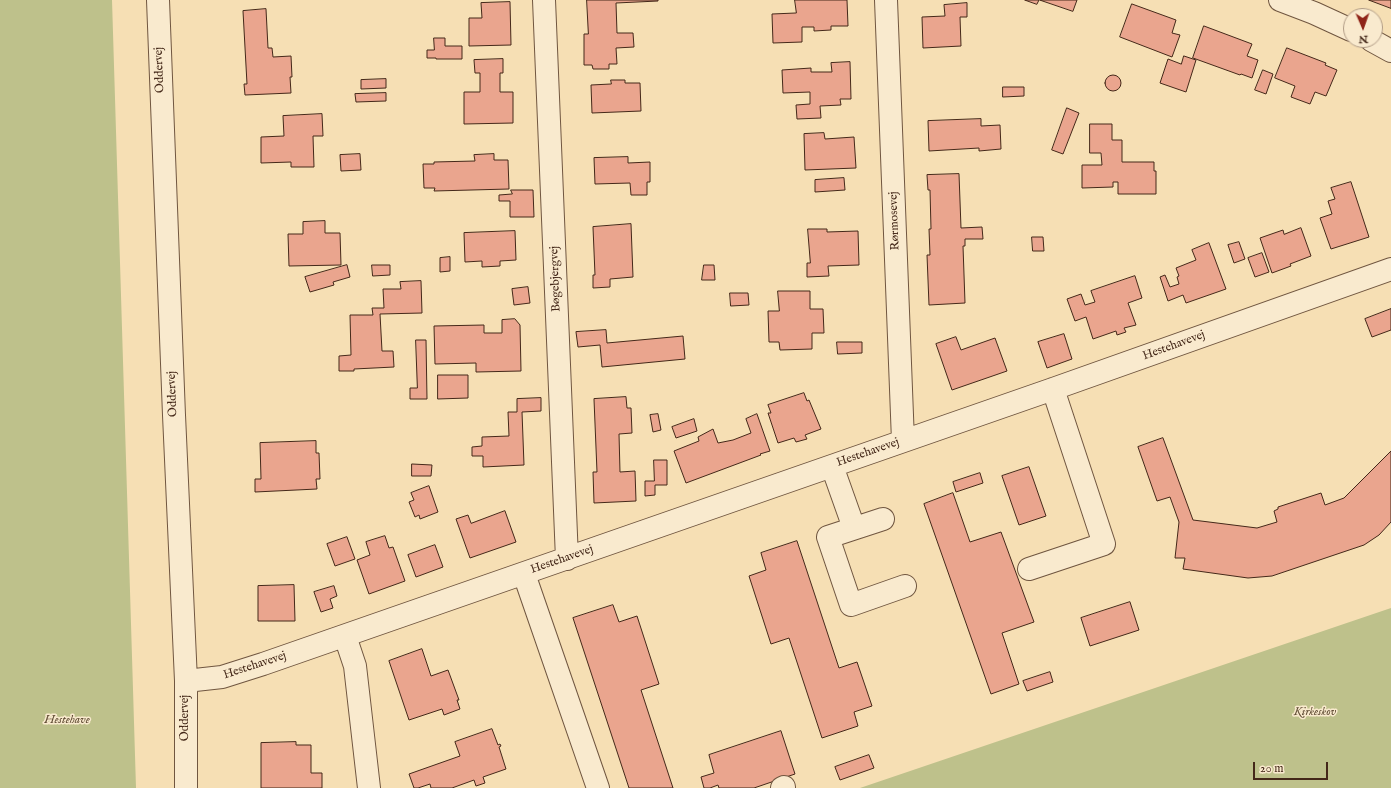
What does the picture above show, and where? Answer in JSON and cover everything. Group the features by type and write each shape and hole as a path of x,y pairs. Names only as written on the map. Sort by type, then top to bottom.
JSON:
{"street":[{"name":"Oddervej","path":"158,0 186,681 186,788"},
{"name":"Bøgebjergvej","path":"544,0 567,558"},
{"name":"Rørmosevej","path":"886,0 903,441"},
{"path":"1280,0 1343,26"},
{"name":"Hestehavevej","path":"186,681 222,677 345,636 1053,389 1391,269"},
{"path":"1029,569 1104,544 1053,389"},
{"path":"832,466 854,528"},
{"path":"883,518 828,537 851,605 905,586"},
{"path":"524,574 598,788"},
{"path":"345,636 355,666 369,788"}],"green space":[{"name":"Hestehave","path":"0,0 112,0 136,788 0,788"},
{"name":"Kirkeskov","path":"1391,608 1391,788 860,788"}],"building":[{"path":"587,0 658,0 616,3 617,33 633,33 634,47 616,48 617,64 609,64 609,69 593,69 592,65 584,65 584,34 588,34"},
{"path":"795,0 847,0 848,26 831,26 831,30 814,31 814,27 802,27 802,42 773,43 772,14 796,13"},
{"path":"1025,0 1039,0 1037,4"},
{"path":"1040,0 1077,0 1073,11"},
{"path":"1369,0 1391,0 1391,8"},
{"path":"510,2 511,45 469,46 469,18 482,18 481,3"},
{"path":"967,3 967,17 960,17 961,46 923,48 922,17 945,16 944,5"},
{"path":"1132,4 1176,20 1172,33 1180,35 1172,57 1120,37"},
{"path":"266,9 268,48 272,48 273,57 291,56 291,93 245,95 244,84 247,84 243,11"},
{"path":"1204,26 1252,44 1247,56 1258,60 1252,78 1193,58"},
{"path":"434,38 445,38 445,46 462,46 462,59 427,58 427,50 434,50"},
{"path":"1287,48 1326,63 1325,65 1337,70 1326,96 1315,92 1310,104 1291,97 1295,86 1275,78"},
{"path":"1184,56 1196,60 1186,92 1160,83 1168,59 1181,64"},
{"path":"503,59 503,73 500,73 500,92 513,92 513,123 464,124 464,92 480,92 480,73 475,73 474,60"},
{"path":"850,62 851,99 840,99 841,105 820,106 821,118 797,119 796,105 810,104 810,92 783,93 782,70 811,68 811,72 832,72 831,63"},
{"path":"1263,70 1273,74 1266,94 1255,90"},
{"path":"1113,75 1119,77 1121,83 1119,89 1113,91 1107,89 1105,83 1107,77"},
{"path":"386,79 386,88 361,89 361,80"},
{"path":"611,80 625,80 625,83 640,83 641,111 592,113 591,85 611,84"},
{"path":"1003,87 1024,87 1024,96 1003,97"},
{"path":"386,93 386,101 356,102 355,94"},
{"path":"1067,108 1079,113 1063,154 1052,150"},
{"path":"322,114 323,136 313,136 314,167 291,167 291,162 261,163 261,137 284,136 283,116"},
{"path":"981,119 981,126 1000,125 1001,149 979,151 979,148 929,151 928,121"},
{"path":"1090,124 1112,124 1112,140 1122,140 1122,162 1154,162 1154,171 1156,171 1156,194 1118,194 1118,182 1113,182 1113,187 1082,188 1082,165 1102,165 1101,153 1090,153"},
{"path":"824,133 825,139 854,137 856,168 805,170 804,134"},
{"path":"360,154 361,170 341,171 340,155"},
{"path":"494,154 494,160 508,160 509,189 434,191 435,188 424,188 423,164 434,164 434,162 475,161 474,155"},
{"path":"628,157 628,163 650,162 650,182 647,182 647,195 631,195 630,183 595,184 594,158"},
{"path":"959,174 961,228 982,227 983,239 965,239 965,246 963,246 965,303 929,305 927,255 930,255 929,229 931,229 930,190 928,190 927,175"},
{"path":"844,178 845,190 815,192 815,180"},
{"path":"1351,182 1369,237 1331,249 1320,218 1332,214 1328,201 1335,199 1331,188"},
{"path":"511,190 533,190 534,217 510,217 510,201 499,201 499,195 512,194"},
{"path":"325,221 325,233 340,233 341,265 289,266 288,234 303,234 303,222"},
{"path":"631,224 633,277 610,279 610,287 593,288 593,275 595,275 593,227"},
{"path":"1301,228 1311,256 1272,273 1260,238 1283,230 1284,234"},
{"path":"808,229 827,229 827,232 858,231 859,265 828,266 829,276 807,277 807,263 810,263"},
{"path":"515,231 516,260 500,261 500,266 482,267 482,261 465,262 464,233"},
{"path":"1032,237 1043,237 1044,251 1033,251"},
{"path":"1239,242 1245,259 1234,263 1228,245"},
{"path":"1209,243 1226,289 1186,303 1183,295 1168,301 1160,277 1165,275 1170,287 1179,284 1177,277 1179,276 1176,268 1196,260 1192,250"},
{"path":"1262,253 1269,272 1255,277 1248,258"},
{"path":"450,257 450,271 440,272 440,258"},
{"path":"347,265 350,277 333,282 334,285 310,292 305,277"},
{"path":"372,265 390,265 390,275 373,276"},
{"path":"704,265 714,265 715,280 702,280"},
{"path":"1135,276 1142,298 1128,303 1136,325 1124,328 1126,332 1117,335 1116,331 1093,339 1086,317 1075,321 1067,299 1081,294 1085,305 1095,302 1091,291"},
{"path":"421,281 422,313 380,314 382,351 393,351 394,367 339,371 339,356 351,355 350,315 373,315 372,308 384,308 383,289 401,289 400,282"},
{"path":"528,287 530,303 514,305 512,289"},
{"path":"778,291 810,291 810,309 823,309 824,333 812,333 812,349 780,350 779,342 769,342 768,311 779,311"},
{"path":"730,293 748,293 749,305 731,306"},
{"path":"1391,309 1391,330 1372,337 1365,319"},
{"path":"515,319 520,325 521,371 476,372 476,363 435,364 434,326 484,325 484,333 502,333 502,320"},
{"path":"606,330 607,343 683,336 685,359 602,367 600,345 578,347 576,332"},
{"path":"1064,334 1072,359 1047,368 1038,342"},
{"path":"956,337 961,350 995,338 1007,371 952,390 936,344"},
{"path":"416,340 426,340 427,399 410,399 410,388 417,388"},
{"path":"837,342 862,342 862,353 838,354"},
{"path":"438,375 468,375 468,398 438,399"},
{"path":"804,393 807,401 809,400 821,429 805,435 807,439 796,442 794,438 778,443 768,413 771,413 768,405"},
{"path":"626,397 627,408 631,408 632,433 619,434 620,472 635,471 636,501 594,503 593,472 597,472 594,399"},
{"path":"541,398 541,411 522,412 524,465 483,467 483,456 472,456 472,447 482,446 482,437 509,436 508,412 517,412 517,399"},
{"path":"658,414 661,430 653,432 650,415"},
{"path":"757,414 770,451 686,483 674,451 699,441 698,437 713,429 718,443 733,440 751,433 746,419"},
{"path":"694,419 697,431 676,438 672,427"},
{"path":"1163,438 1193,520 1257,528 1277,522 1274,511 1278,509 1278,507 1321,493 1325,505 1344,498 1391,451 1391,522 1379,535 1364,545 1272,576 1248,578 1183,569 1185,558 1175,558 1179,522 1170,497 1157,501 1138,447"},
{"path":"316,441 316,453 319,453 320,479 316,479 317,489 255,492 255,479 261,479 260,443"},
{"path":"654,460 667,460 667,485 655,485 655,495 645,496 645,481 654,481"},
{"path":"412,464 432,465 431,476 412,476"},
{"path":"1029,467 1046,516 1019,525 1002,476"},
{"path":"980,473 983,483 956,492 953,482"},
{"path":"429,486 438,512 420,519 419,515 415,517 409,502 414,500 411,493"},
{"path":"953,493 970,542 1001,532 1034,622 1002,633 1019,684 991,694 924,504"},
{"path":"505,511 516,542 470,558 456,519 468,515 471,523"},
{"path":"385,536 389,548 393,547 405,581 369,594 357,560 370,555 366,542"},
{"path":"347,537 355,559 335,566 327,544"},
{"path":"797,541 839,668 857,662 872,706 854,712 858,726 822,738 789,638 771,644 749,576 766,570 761,553"},
{"path":"435,545 443,567 416,577 408,555"},
{"path":"294,585 295,621 258,621 258,586"},
{"path":"334,586 337,596 330,599 333,608 321,612 314,592"},
{"path":"1130,602 1139,630 1090,646 1081,618"},
{"path":"613,605 619,622 637,616 659,684 641,690 673,788 629,788 573,618"},
{"path":"422,649 431,676 448,670 459,700 457,700 460,709 444,715 442,709 409,720 389,661"},
{"path":"1050,672 1053,682 1027,691 1023,681"},
{"path":"492,729 498,745 500,744 501,746 499,747 506,769 483,777 485,783 476,786 474,780 452,788 431,788 430,784 414,788 409,774 460,756 455,742"},
{"path":"781,731 795,774 754,788 719,788 718,785 710,788 704,788 701,777 714,773 709,755"},
{"path":"296,742 296,745 311,745 311,773 322,773 322,788 261,788 261,743"},
{"path":"869,755 874,768 840,780 835,767"}]}
